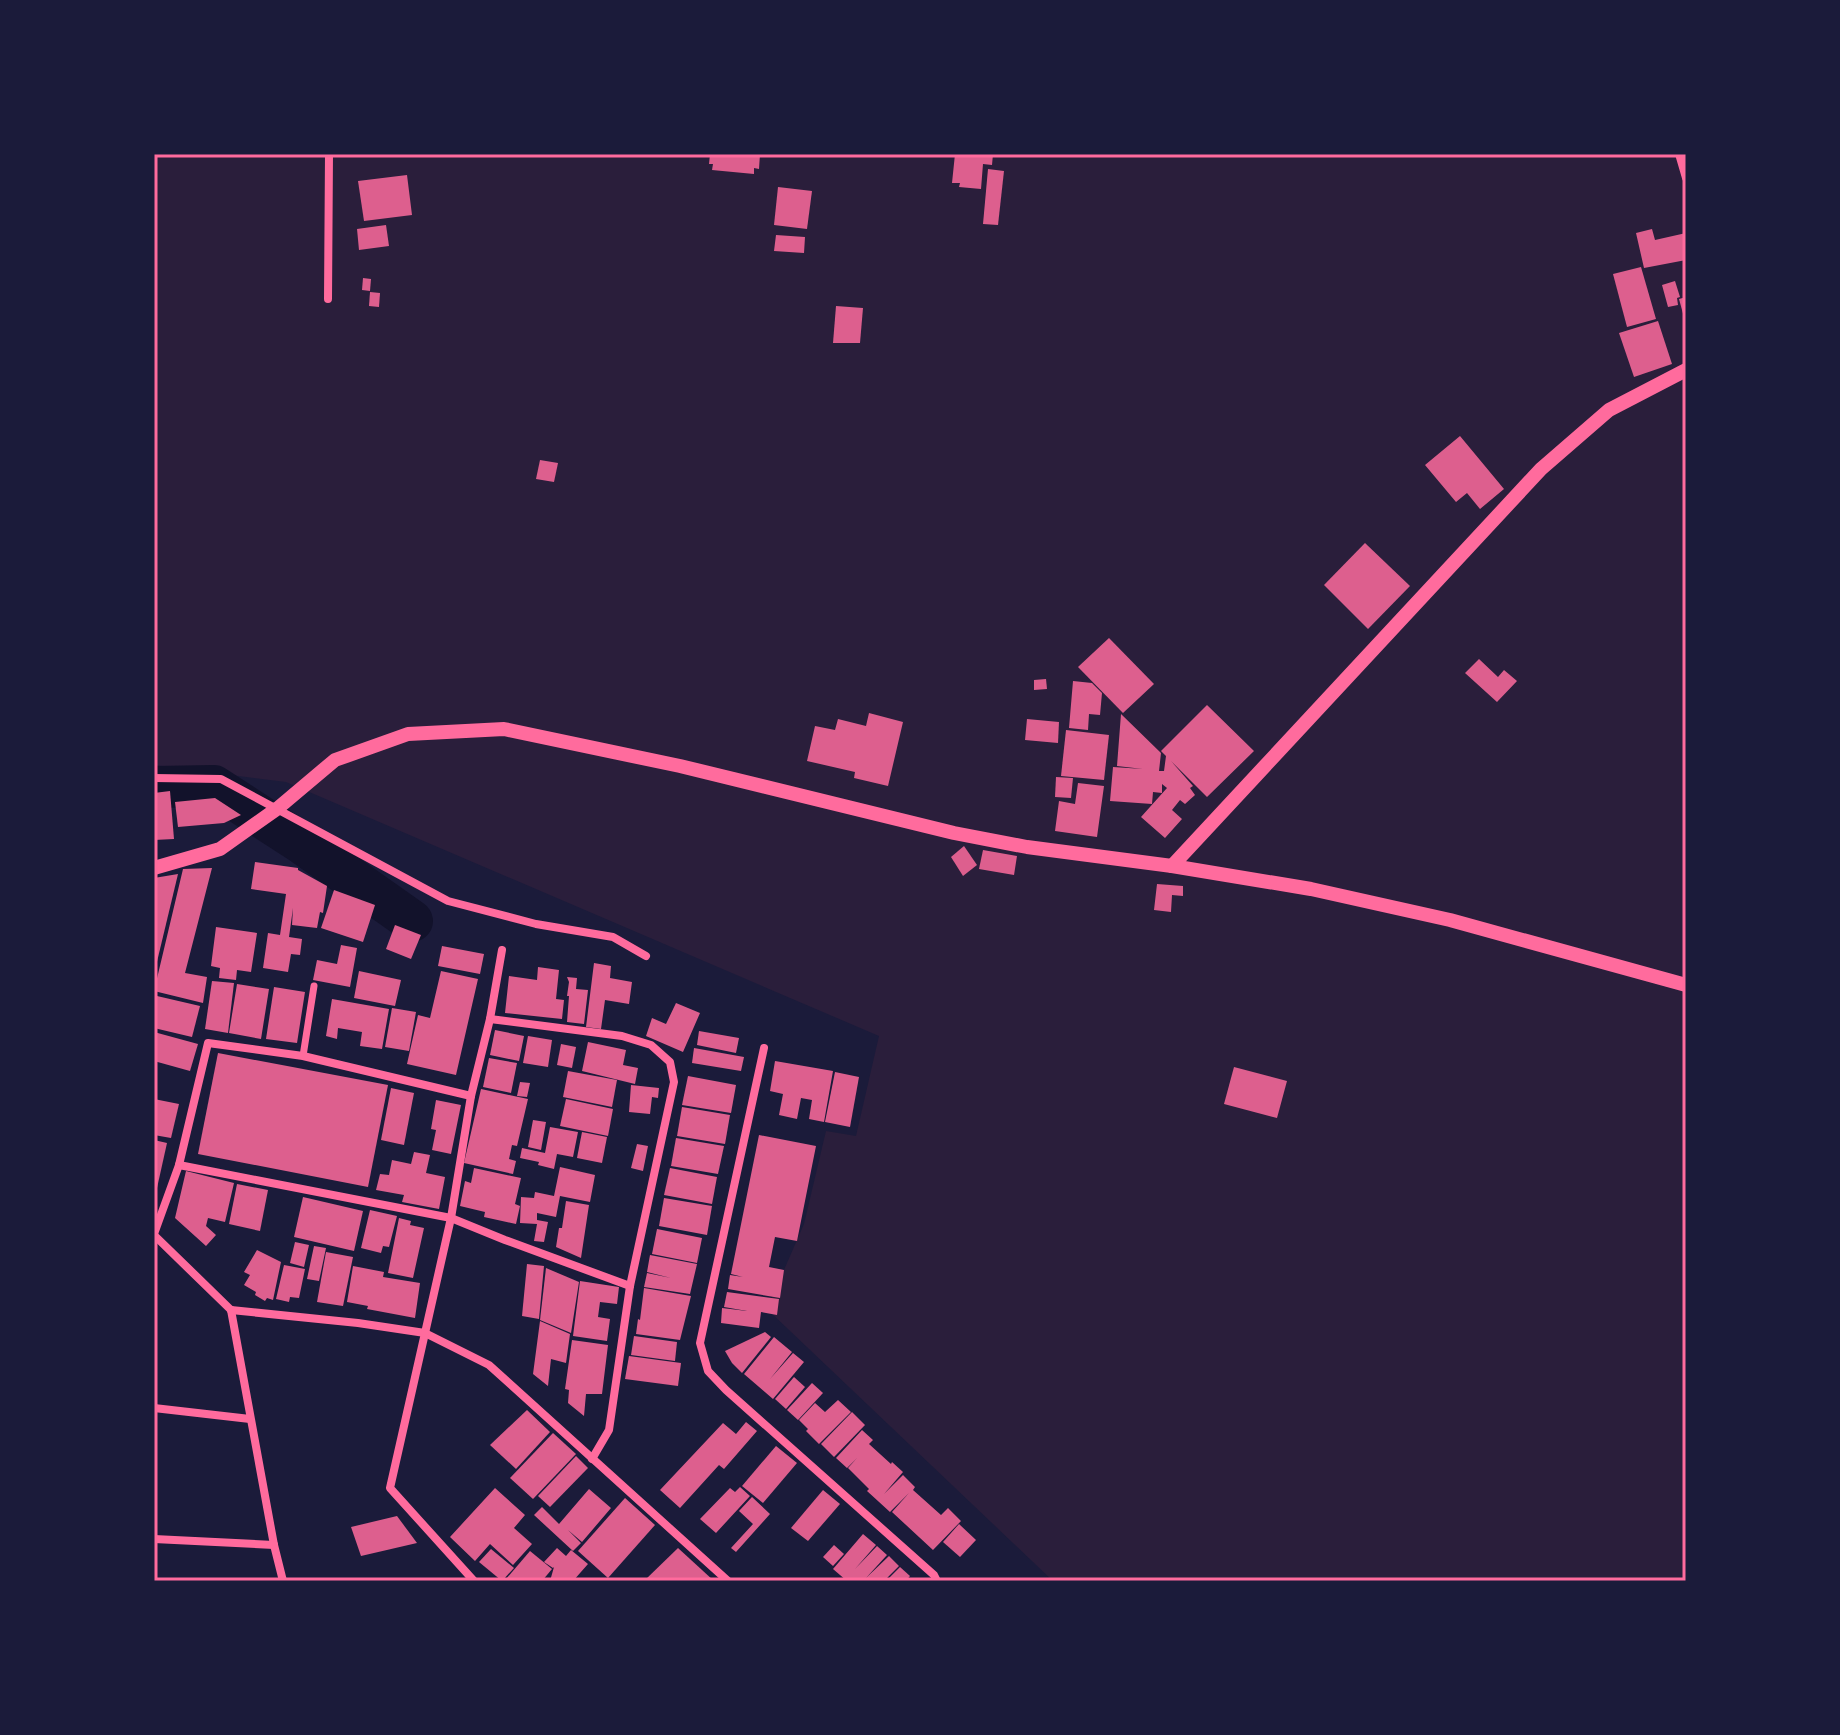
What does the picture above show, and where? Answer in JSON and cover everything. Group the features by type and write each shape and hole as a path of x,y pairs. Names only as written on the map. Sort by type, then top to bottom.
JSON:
{"main road":[{"path":"1172,866 1541,469 1609,410 1686,370"},
{"path":"154,868 220,849 278,808 335,760 408,734 504,729 680,766 954,833 1027,847 1172,866 1311,889 1450,920 1686,985"}],"street":[{"path":"328,299 329,154"},
{"path":"1679,154 1686,178"},
{"path":"154,778 221,779 448,901 536,924 613,937 646,956"},
{"path":"474,1581 390,1488 451,1218 471,1096 490,1019 502,950"},
{"path":"303,1056 314,986"},
{"path":"490,1019 622,1036 651,1045 670,1062 674,1082 630,1286 609,1430 592,1459"},
{"path":"283,1581 231,1310 154,1235 179,1165 208,1043 303,1056 471,1096"},
{"path":"764,1048 700,1343 708,1371 937,1581"},
{"path":"179,1165 451,1218 630,1286"},
{"path":"231,1310 425,1333 489,1365 728,1581"},
{"path":"154,1408 250,1419"},
{"path":"154,1539 274,1545"}],"shaded area":[{"path":"154,154 1686,154 1686,1581 1053,1581 767,1309 804,1224 826,1131 856,1136 879,1036 286,782 154,765"}],"building":[{"path":"710,154 760,154 759,169 754,168 754,174 712,170"},
{"path":"955,154 993,154 992,165 983,164 981,189 959,187 960,183 952,183"},
{"path":"988,169 1004,171 998,225 983,224"},
{"path":"407,175 412,215 364,221 358,181"},
{"path":"778,187 812,191 807,229 774,225"},
{"path":"386,225 389,246 359,250 357,229"},
{"path":"1652,229 1655,240 1686,233 1686,260 1644,268 1636,233"},
{"path":"776,235 805,237 804,253 774,251"},
{"path":"1641,267 1656,319 1627,327 1613,274"},
{"path":"363,278 371,279 370,291 362,290"},
{"path":"1675,281 1680,297 1677,298 1678,305 1668,307 1662,285"},
{"path":"370,292 380,293 379,307 369,306"},
{"path":"1686,297 1686,321 1685,321 1679,299"},
{"path":"836,306 863,308 860,343 833,343"},
{"path":"1658,321 1672,364 1634,377 1619,333"},
{"path":"1460,436 1504,489 1480,509 1467,493 1456,502 1425,465"},
{"path":"540,460 558,463 554,482 536,479"},
{"path":"1365,543 1410,586 1368,629 1324,585"},
{"path":"1109,638 1154,684 1123,713 1078,667"},
{"path":"1479,659 1498,677 1504,670 1517,681 1497,702 1465,673"},
{"path":"1046,679 1047,689 1034,690 1034,680"},
{"path":"1073,681 1092,683 1102,693 1100,715 1089,714 1088,730 1069,728"},
{"path":"1207,705 1254,751 1207,797 1171,761 1193,786 1190,788 1195,795 1185,804 1180,800 1172,810 1182,819 1165,838 1141,817 1167,788 1162,784 1162,793 1153,792 1152,804 1110,801 1113,767 1143,769 1117,766 1121,714 1161,753 1159,771 1164,771 1166,756 1161,751"},
{"path":"869,713 903,722 888,786 854,778 855,772 807,761 815,726 835,730 838,719 866,726"},
{"path":"1027,719 1059,722 1058,743 1025,740"},
{"path":"1066,730 1109,735 1104,780 1061,776"},
{"path":"1056,777 1073,778 1071,798 1055,797"},
{"path":"1078,783 1104,786 1097,837 1055,831 1059,801 1075,804"},
{"path":"170,791 174,839 154,840 154,793"},
{"path":"215,798 241,815 224,823 178,827 175,802"},
{"path":"964,846 977,865 963,876 951,857"},
{"path":"983,850 1017,856 1014,875 979,869"},
{"path":"255,862 298,868 327,886 317,928 292,925 293,908 289,937 302,939 300,955 291,954 288,972 263,968 268,933 280,935 286,894 251,889"},
{"path":"212,868 185,973 207,977 203,1003 154,991 183,869"},
{"path":"178,874 155,970 154,970 154,878"},
{"path":"1157,884 1183,886 1183,896 1172,895 1171,912 1154,910"},
{"path":"334,890 375,905 363,942 321,928"},
{"path":"395,925 421,935 411,959 386,949"},
{"path":"216,927 257,933 251,972 237,970 236,980 219,978 220,968 211,966"},
{"path":"341,945 357,948 350,987 313,980 317,960 337,964"},
{"path":"442,946 484,954 480,974 438,966"},
{"path":"594,963 611,966 610,978 632,982 629,1004 605,1000 601,1029 586,1027"},
{"path":"538,967 559,970 556,999 564,1000 562,1019 505,1013 509,976 537,980"},
{"path":"359,971 401,980 395,1006 354,998"},
{"path":"441,971 478,979 456,1075 407,1064 418,1015 430,1018"},
{"path":"567,977 577,978 576,989 588,990 584,1024 567,1022"},
{"path":"212,981 234,983 228,1033 205,1029"},
{"path":"237,984 269,989 261,1039 229,1033"},
{"path":"274,987 305,992 297,1043 266,1039"},
{"path":"157,996 200,1006 192,1037 154,1028"},
{"path":"332,999 389,1009 382,1049 360,1046 362,1032 338,1028 337,1039 326,1036"},
{"path":"676,1003 700,1013 683,1052 646,1036 652,1018 666,1024"},
{"path":"392,1008 416,1012 409,1051 385,1047"},
{"path":"495,1030 524,1036 519,1061 490,1055"},
{"path":"699,1031 739,1038 736,1053 697,1045"},
{"path":"154,1032 198,1044 190,1071 154,1061"},
{"path":"528,1036 552,1040 548,1067 523,1063"},
{"path":"588,1042 626,1050 623,1065 638,1068 635,1084 582,1071"},
{"path":"561,1044 576,1047 572,1068 557,1065"},
{"path":"694,1048 744,1057 741,1071 692,1063"},
{"path":"218,1053 388,1085 368,1187 198,1154"},
{"path":"489,1058 517,1063 511,1093 483,1087"},
{"path":"775,1061 833,1071 824,1122 809,1119 812,1100 801,1098 797,1119 779,1115 783,1094 770,1091"},
{"path":"1234,1067 1287,1081 1277,1118 1224,1104"},
{"path":"568,1071 617,1080 612,1107 563,1097"},
{"path":"835,1072 859,1077 850,1127 825,1122"},
{"path":"688,1076 736,1085 731,1113 682,1105"},
{"path":"520,1082 530,1083 527,1097 517,1096"},
{"path":"631,1085 659,1088 658,1098 652,1097 650,1114 629,1112"},
{"path":"391,1088 414,1093 404,1145 381,1140"},
{"path":"481,1089 528,1099 517,1146 512,1145 509,1159 516,1161 513,1174 464,1163"},
{"path":"154,1099 179,1104 171,1138 154,1135"},
{"path":"566,1099 613,1109 608,1136 560,1126"},
{"path":"436,1100 461,1105 451,1154 432,1150 436,1130 431,1129"},
{"path":"682,1107 730,1115 725,1144 677,1136"},
{"path":"533,1120 546,1122 541,1150 528,1147"},
{"path":"550,1127 578,1132 573,1157 557,1154 554,1169 520,1158 522,1148 545,1153"},
{"path":"582,1132 607,1137 602,1163 577,1158"},
{"path":"759,1135 816,1146 797,1241 775,1237 769,1267 784,1270 780,1298 728,1289 730,1275 743,1277 731,1274"},
{"path":"676,1138 724,1146 718,1174 671,1166"},
{"path":"154,1140 167,1143 155,1197 154,1197"},
{"path":"637,1144 648,1146 643,1171 631,1168"},
{"path":"414,1152 430,1155 426,1173 445,1177 439,1209 402,1202 404,1195 376,1190 380,1174 389,1175 392,1160 411,1164"},
{"path":"560,1167 595,1175 590,1202 560,1196 556,1217 537,1213 537,1220 548,1222 544,1242 534,1241 537,1224 520,1223 521,1197 534,1198 535,1192 554,1196"},
{"path":"474,1168 521,1178 515,1204 520,1206 516,1224 484,1217 485,1212 460,1206 465,1181 471,1183"},
{"path":"670,1168 717,1177 712,1204 664,1195"},
{"path":"186,1171 234,1183 225,1222 208,1218 206,1226 216,1235 206,1246 175,1218"},
{"path":"237,1184 268,1190 260,1231 229,1224"},
{"path":"303,1197 363,1211 354,1251 294,1237"},
{"path":"664,1198 712,1206 707,1235 659,1226"},
{"path":"566,1201 589,1205 581,1258 556,1247"},
{"path":"370,1210 397,1216 389,1247 383,1246 381,1253 361,1248"},
{"path":"399,1218 411,1221 410,1225 424,1228 413,1278 388,1273"},
{"path":"657,1229 702,1238 697,1263 652,1254"},
{"path":"295,1242 309,1245 304,1267 290,1263"},
{"path":"314,1246 326,1248 319,1281 307,1279"},
{"path":"257,1250 281,1262 273,1300 267,1298 265,1301 244,1285 250,1275 244,1272"},
{"path":"326,1252 353,1257 343,1306 317,1302"},
{"path":"650,1255 697,1264 690,1294 644,1287 647,1273 671,1278 647,1272"},
{"path":"527,1264 544,1266 539,1319 522,1316"},
{"path":"284,1265 305,1269 299,1298 290,1297 289,1302 276,1299"},
{"path":"353,1266 384,1272 383,1277 420,1283 415,1318 347,1302"},
{"path":"546,1268 579,1282 571,1333 540,1320"},
{"path":"580,1281 619,1287 617,1304 600,1302 598,1317 610,1319 607,1341 573,1336"},
{"path":"644,1288 691,1296 680,1340 636,1334"},
{"path":"727,1292 779,1299 777,1315 761,1312 759,1328 721,1323 722,1308 747,1311 724,1307"},
{"path":"540,1321 570,1334 566,1363 551,1359 548,1386 533,1374"},
{"path":"765,1332 771,1337 742,1373 725,1351"},
{"path":"634,1336 677,1342 675,1361 631,1355"},
{"path":"774,1337 792,1352 770,1379 793,1353 804,1362 773,1399 744,1374"},
{"path":"572,1340 608,1345 602,1394 586,1394 584,1416 568,1403 569,1390 565,1389"},
{"path":"629,1356 681,1363 678,1386 625,1379"},
{"path":"794,1377 805,1387 786,1409 775,1399"},
{"path":"812,1383 823,1393 798,1420 787,1410"},
{"path":"838,1400 851,1412 819,1444 799,1420 815,1403 825,1412"},
{"path":"527,1410 550,1432 516,1469 490,1445"},
{"path":"852,1412 865,1425 834,1457 821,1444"},
{"path":"746,1422 757,1431 724,1469 719,1465 680,1508 660,1490 723,1423 736,1434"},
{"path":"862,1430 873,1440 869,1444 903,1472 884,1494 903,1475 915,1487 913,1490 941,1515 948,1508 961,1521 933,1550 892,1512 909,1493 890,1512 848,1468 857,1458 847,1468 836,1458"},
{"path":"553,1433 576,1454 533,1499 510,1478"},
{"path":"776,1446 797,1463 763,1503 742,1486"},
{"path":"576,1456 588,1468 550,1507 538,1496"},
{"path":"740,1487 750,1496 716,1533 700,1519 730,1488 735,1492"},
{"path":"495,1488 525,1515 514,1528 532,1544 513,1565 490,1544 475,1561 450,1537"},
{"path":"589,1489 611,1508 582,1542 568,1530 581,1543 573,1551 534,1515 542,1507 559,1524"},
{"path":"823,1490 840,1504 808,1541 791,1528"},
{"path":"752,1497 770,1514 736,1552 731,1548 753,1524 739,1511"},
{"path":"625,1498 655,1525 608,1578 578,1551"},
{"path":"397,1516 417,1543 361,1556 351,1527"},
{"path":"959,1524 976,1540 960,1557 943,1542"},
{"path":"863,1534 876,1545 855,1569 877,1546 887,1555 866,1578 889,1556 899,1566 884,1581 847,1581 833,1569"},
{"path":"834,1545 844,1554 833,1566 823,1557"},
{"path":"557,1548 566,1556 571,1550 588,1564 573,1581 550,1581 554,1567 544,1562"},
{"path":"678,1548 714,1581 644,1581"},
{"path":"491,1549 514,1568 502,1581 479,1562"},
{"path":"530,1551 552,1569 542,1581 508,1581 506,1579"},
{"path":"900,1567 910,1576 906,1581 886,1581"}],"waterway":[{"path":"154,787 214,786 412,921"}]}
